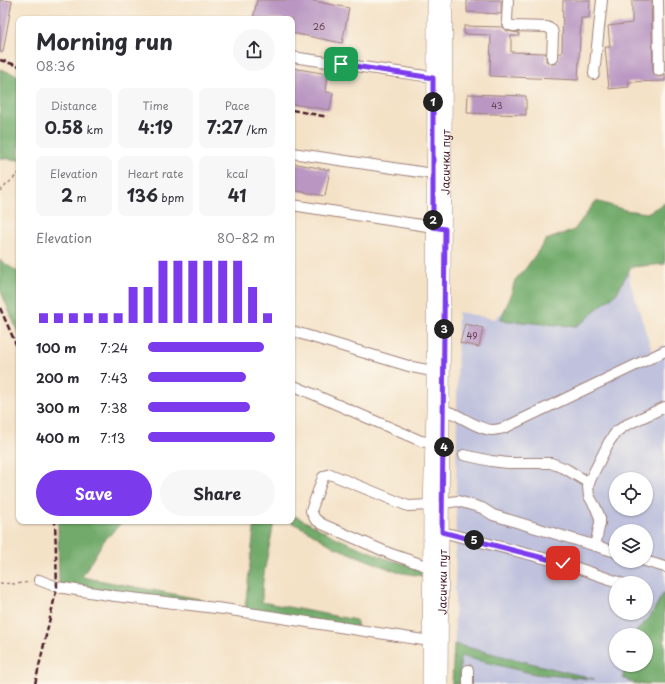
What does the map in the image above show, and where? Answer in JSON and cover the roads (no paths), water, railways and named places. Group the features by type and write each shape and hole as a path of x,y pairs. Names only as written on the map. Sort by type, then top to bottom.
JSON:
{"main road":[{"name":"Јасички пут","path":"434,0 440,18"},
{"name":"Јасички пут","path":"430,684 435,642 438,444 440,18 446,0"},
{"name":"Јасички пут","path":"436,505 442,532 436,569"},
{"name":"Јасички пут","path":"435,642 441,684"}],"lane":[{"path":"508,0 509,25 547,28 552,30 552,58"},
{"path":"594,74 602,0"},
{"path":"658,0 660,71"},
{"path":"295,57 439,78"},
{"path":"295,153 439,175"},
{"path":"295,205 439,228"},
{"path":"295,332 412,367 438,371"},
{"path":"438,410 483,428 493,430 504,428 665,351"},
{"path":"295,386 421,441 438,444"},
{"path":"595,546 600,518 590,496 589,483 609,442 616,432 626,425 665,408"},
{"path":"464,455 508,463 551,463 566,469 589,483"},
{"path":"436,569 391,554 322,524 315,519 311,511 322,477 330,474 408,506 436,505 458,501 482,508 493,515 609,550"},
{"path":"442,532 563,563 609,579"},
{"path":"653,563 665,567"},
{"path":"39,580 58,587 224,609 435,642"},
{"path":"468,670 468,684"}],"railway":[{"path":"0,60 16,65"},
{"path":"295,111 328,117"},
{"path":"0,308 16,344"},
{"path":"35,684 57,587 55,524"}]}
